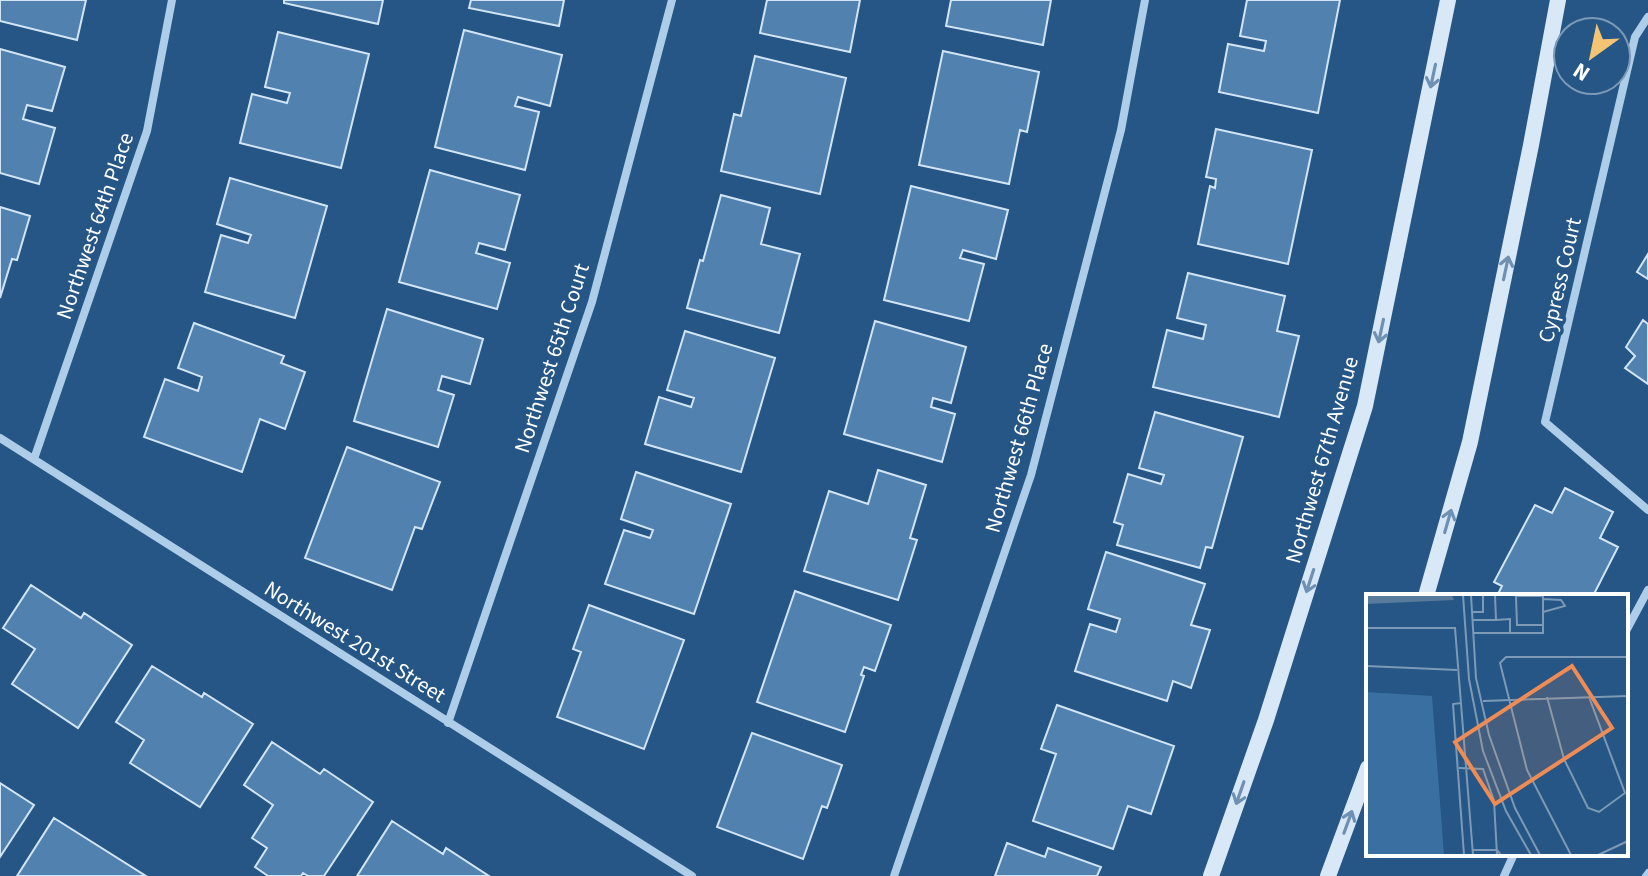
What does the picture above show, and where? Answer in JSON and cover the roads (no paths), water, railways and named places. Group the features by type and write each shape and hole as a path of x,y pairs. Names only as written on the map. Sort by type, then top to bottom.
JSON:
{"main road":[{"name":"Northwest 67th Avenue","path":"1211,876 1266,720 1365,406 1448,0"},
{"path":"1427,594 1470,442 1558,0"},
{"path":"1328,876 1366,773"}],"street":[{"name":"Northwest 64th Place","path":"34,459 147,131 172,0"},
{"name":"Northwest 65th Court","path":"448,723 592,302 672,0"},
{"name":"Northwest 66th Place","path":"894,876 1031,475 1121,130 1145,0"},
{"name":"Cypress Court","path":"1648,17 1635,37 1545,422 1648,510"},
{"name":"Northwest 201st Street","path":"0,438 692,876"},
{"path":"1628,627 1648,590"},
{"path":"1504,876 1513,856"}]}
